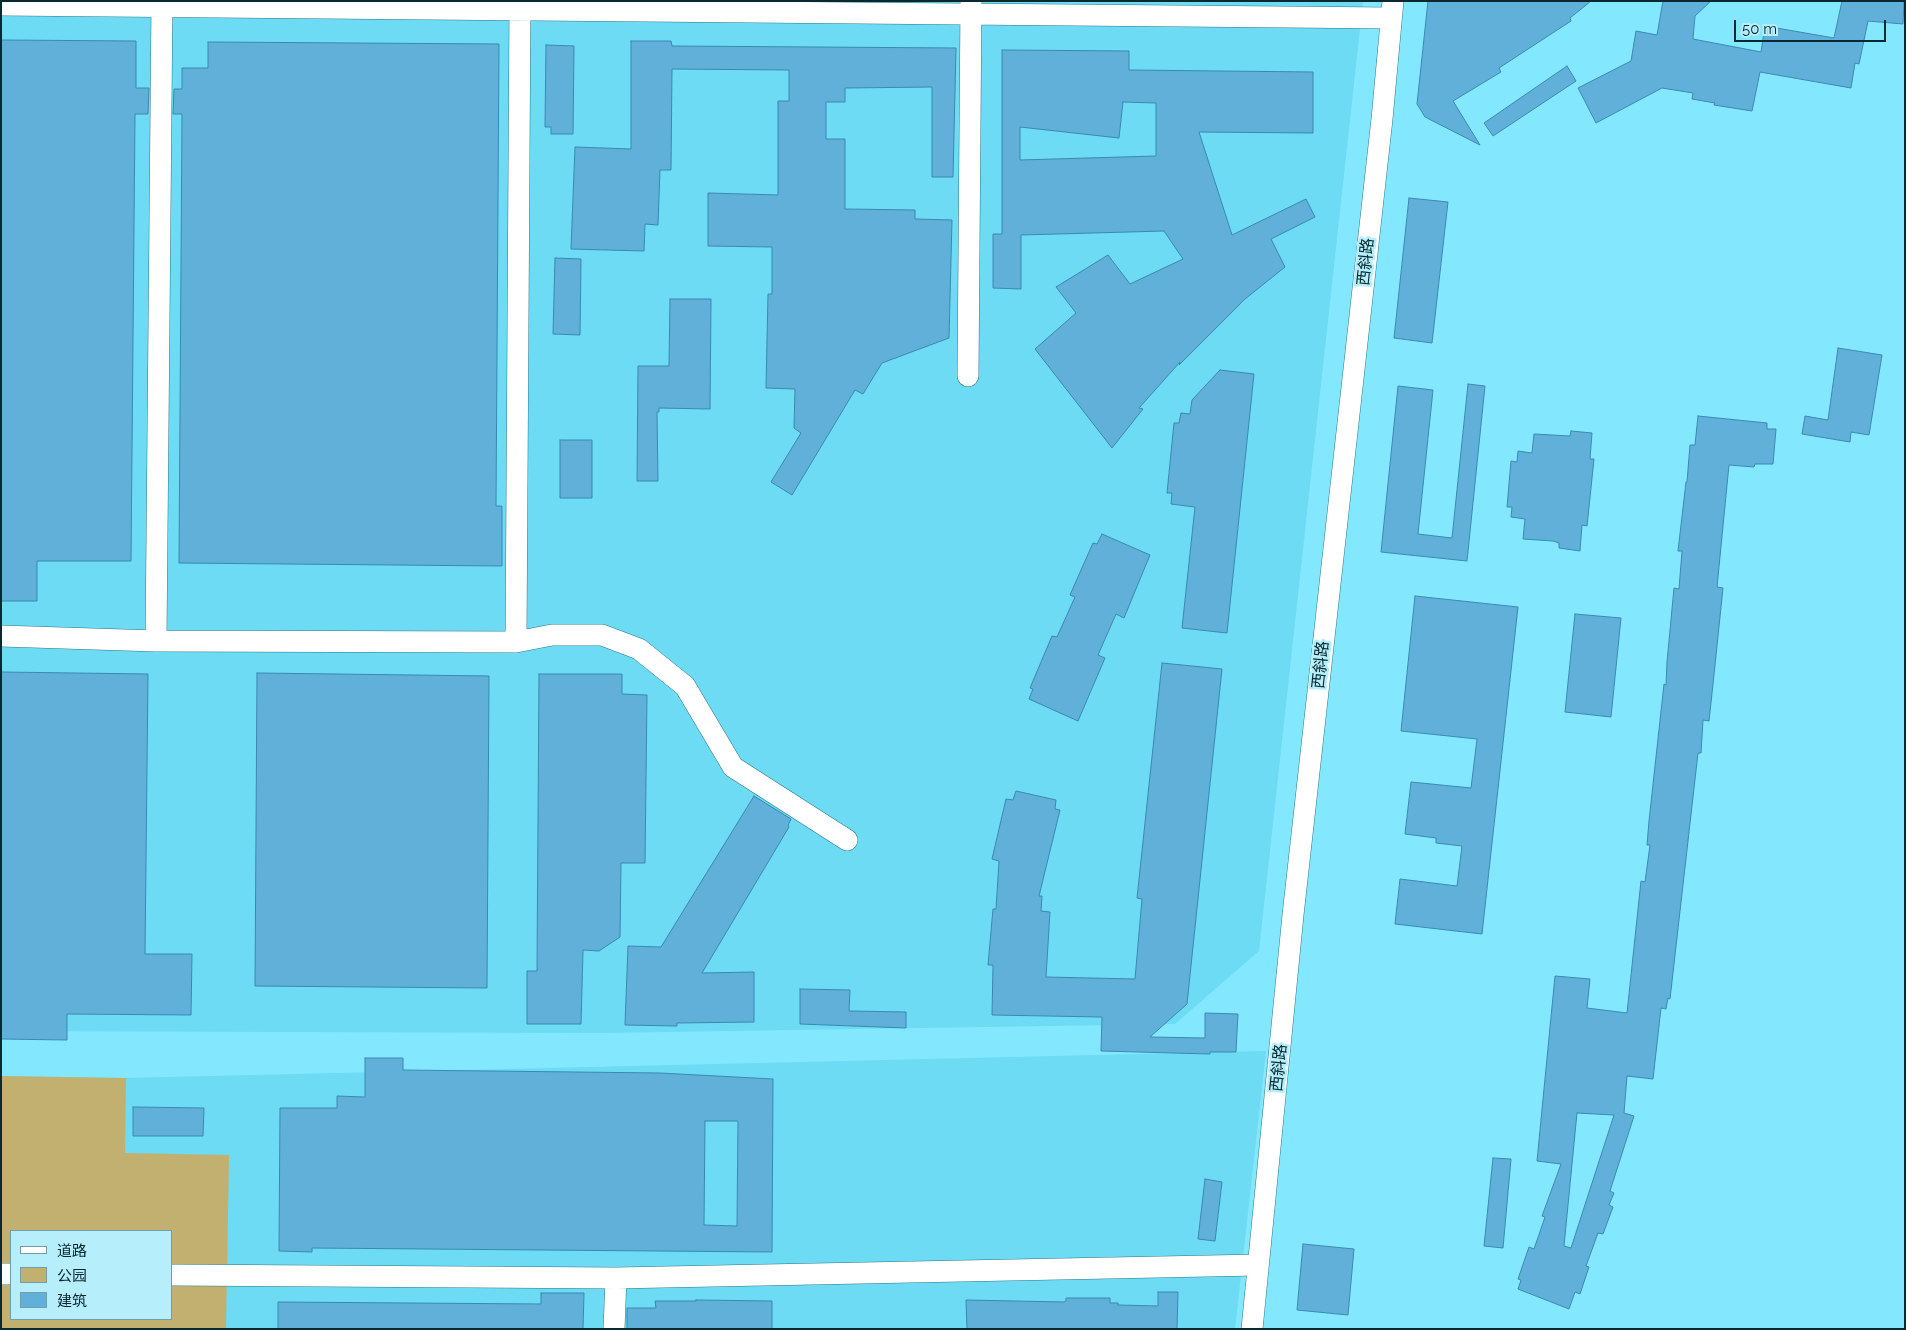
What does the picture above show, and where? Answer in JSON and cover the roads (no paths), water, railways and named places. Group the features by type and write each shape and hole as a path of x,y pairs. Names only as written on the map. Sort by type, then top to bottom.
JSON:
{"street":[{"path":"156,642 162,4"},
{"path":"1,5 520,5 1392,10"},
{"path":"516,642 520,5"},
{"path":"968,376 971,7"},
{"name":"西斜路","path":"1252,1329 1294,905 1380,139 1392,10"},
{"path":"1,636 156,642 516,642 552,635 602,635 639,649 685,686 733,767 847,840"},
{"path":"172,1275 616,1278 1258,1265"},
{"path":"614,1329 616,1278"}]}
